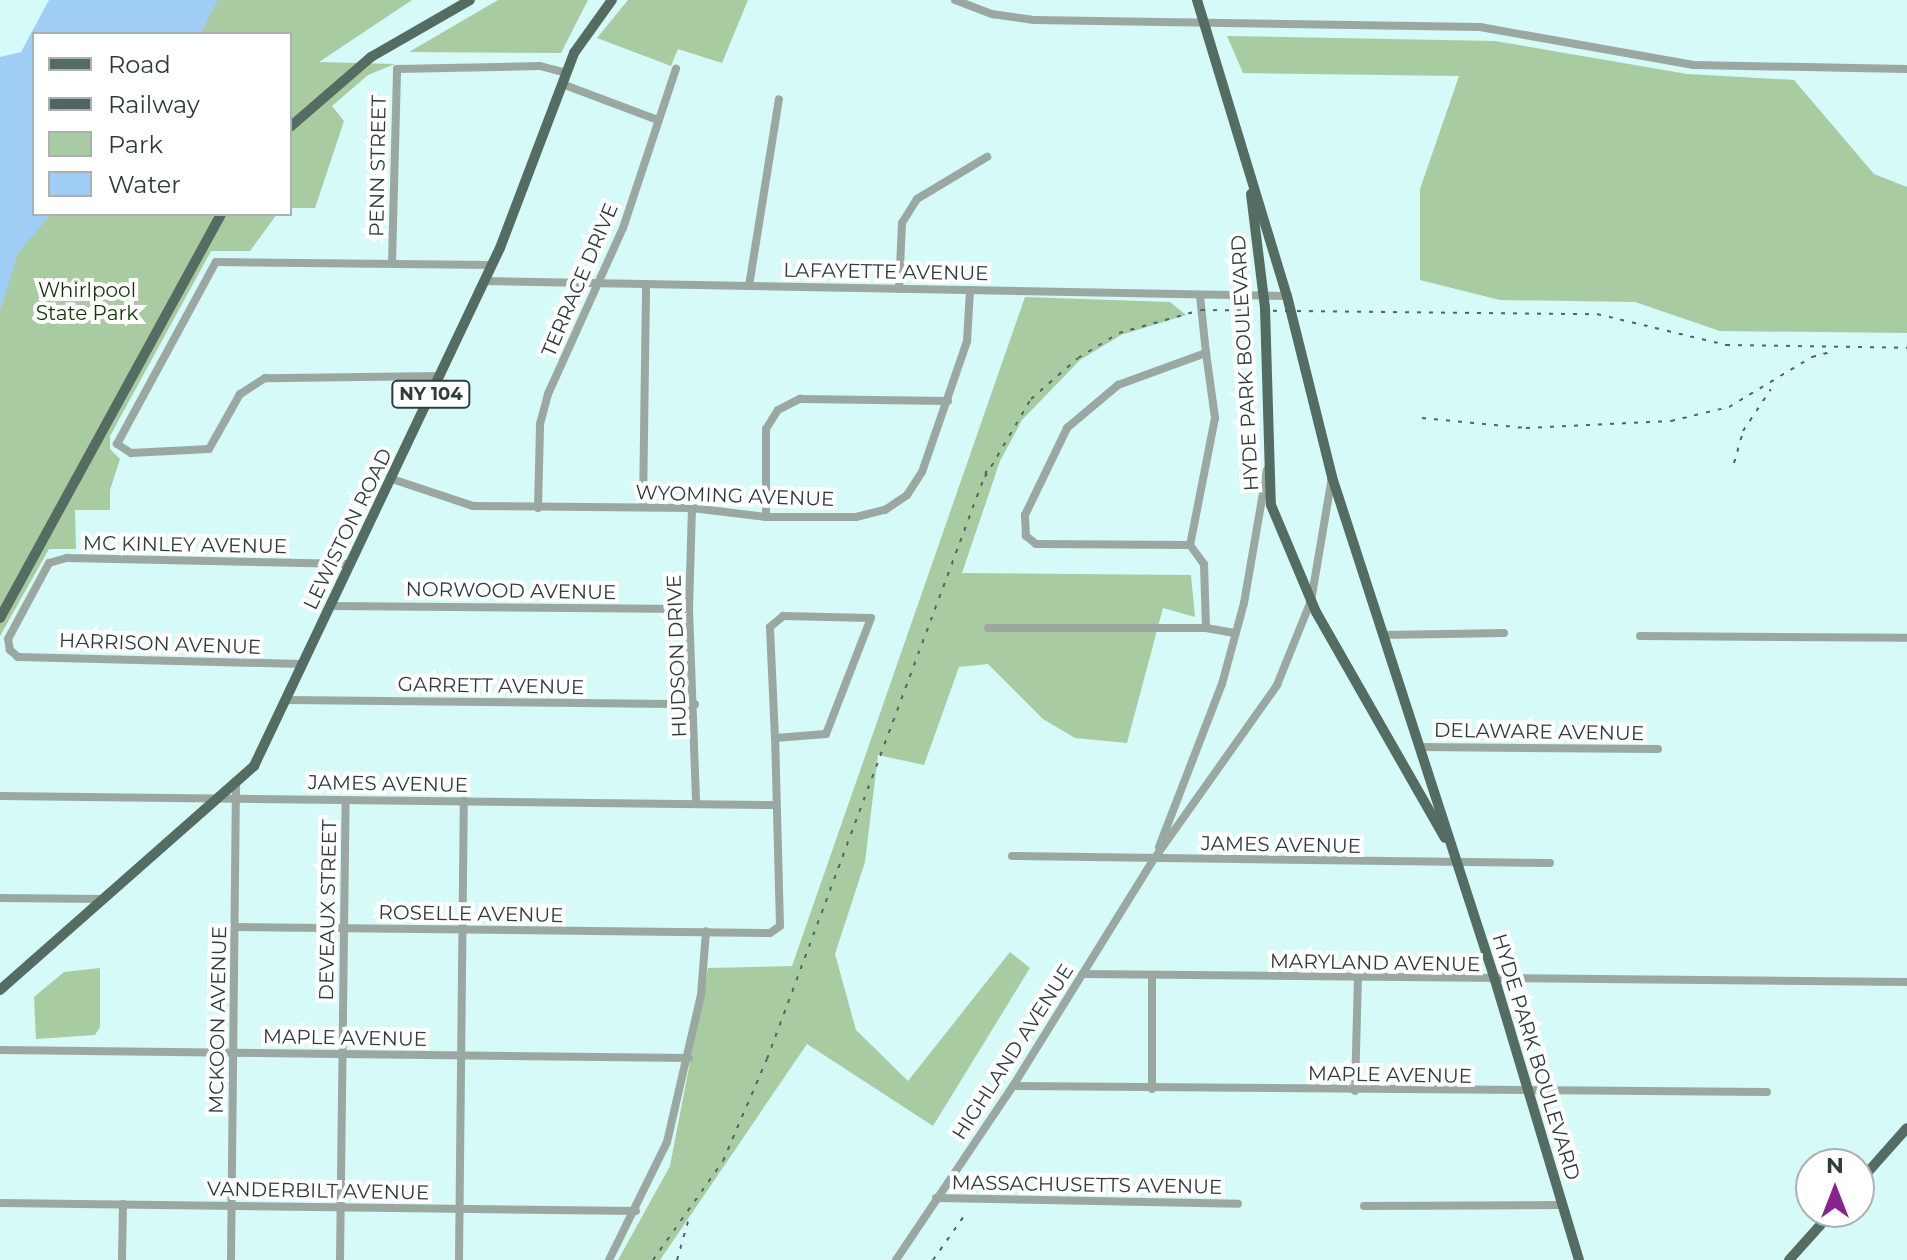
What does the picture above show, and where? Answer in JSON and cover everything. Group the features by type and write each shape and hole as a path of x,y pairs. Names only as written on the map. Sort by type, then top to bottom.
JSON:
{"main road":[{"path":"292,125 382,49 470,0"},
{"name":"HYDE PARK BOULEVARD","path":"1197,0 1287,296 1332,477 1459,865 1579,1260"},
{"name":"LEWISTON ROAD","path":"0,990 254,766 492,265 564,79 607,2"},
{"name":"HYDE PARK BOULEVARD","path":"1244,150 1263,295 1267,469 1279,529 1311,601 1459,865"},
{"path":"0,618 220,216"},
{"path":"1875,1164 1907,1128"},
{"path":"1789,1260 1818,1228"}],"street":[{"path":"955,0 1022,19 1206,26 1480,27 1694,65 1907,69"},
{"name":"PENN STREET","path":"392,263 397,69 404,65 540,66 564,79"},
{"name":"TERRACE DRIVE","path":"538,508 544,409 598,283 676,69"},
{"path":"564,79 658,120"},
{"path":"749,286 779,99"},
{"path":"899,289 902,223 917,199 987,157"},
{"path":"440,376 265,378 240,394 209,449 122,451 118,436 197,290 216,262 492,265"},
{"name":"LAFAYETTE AVENUE","path":"484,281 1287,296"},
{"path":"643,507 646,284"},
{"name":"WYOMING AVENUE","path":"392,479 473,506 692,508 766,517 856,517 885,510 907,495 922,472 967,341 970,290"},
{"path":"1200,296 1215,418 1190,545 1204,564 1206,628"},
{"path":"1190,545 1036,544 1026,536 1025,515 1067,428 1118,385 1206,353"},
{"path":"766,517 766,429 778,410 800,399 948,401"},
{"name":"HIGHLAND AVENUE","path":"1154,859 1213,709 1235,633 1267,469"},
{"name":"HIGHLAND AVENUE","path":"896,1260 1013,1086 1154,859 1277,685 1311,601 1332,477"},
{"name":"HUDSON DRIVE","path":"692,508 689,609 695,704 696,804"},
{"name":"MC KINLEY AVENUE","path":"18,657 10,650 8,639 49,563 67,558 351,564"},
{"name":"NORWOOD AVENUE","path":"332,606 689,609"},
{"path":"775,738 826,734 871,618 783,616 770,627 775,805"},
{"path":"988,628 1206,628 1235,633"},
{"path":"1383,635 1504,633"},
{"path":"1640,636 1907,638"},
{"name":"HARRISON AVENUE","path":"18,657 301,664"},
{"name":"GARRETT AVENUE","path":"286,700 695,704"},
{"name":"DELAWARE AVENUE","path":"1420,747 1658,749"},
{"name":"MCKOON AVENUE","path":"231,1260 236,781"},
{"name":"JAMES AVENUE","path":"0,796 775,805"},
{"name":"DEVEAUX STREET","path":"340,1260 346,800"},
{"path":"459,1260 464,801"},
{"name":"ROSELLE AVENUE","path":"235,927 770,933 780,926 775,805"},
{"name":"JAMES AVENUE","path":"1012,856 1459,865 1550,863"},
{"path":"0,898 102,899"},
{"path":"609,1260 636,1211 667,1142 689,1058 706,931"},
{"name":"MARYLAND AVENUE","path":"1083,974 1358,980 1907,982"},
{"path":"1152,976 1152,1089"},
{"path":"1355,1091 1358,980"},
{"name":"MAPLE AVENUE","path":"0,1050 689,1058"},
{"name":"MAPLE AVENUE","path":"1013,1086 1767,1092"},
{"name":"MASSACHUSETTS AVENUE","path":"936,1198 1238,1204"},
{"name":"VANDERBILT AVENUE","path":"0,1203 636,1211"},
{"path":"122,1260 123,1204"},
{"path":"1364,1206 1561,1205"}],"green space":[{"path":"217,0 412,0 319,62 395,64 368,75 332,106 344,121 315,208 292,208 292,32 195,32"},
{"path":"498,0 588,0 561,53 409,52"},
{"path":"628,0 748,0 722,63 678,49 671,66 597,38"},
{"path":"1227,36 1495,41 1687,74 1794,80 1874,174 1907,187 1907,333 1720,331 1635,302 1500,300 1420,280 1420,189 1459,76 1243,73"},
{"name":"Whirlpool State Park","path":"46,216 276,216 250,251 211,251 110,436 110,449 120,459 110,490 110,510 75,510 76,549 49,549 0,636 0,303 11,260"},
{"path":"1025,297 1170,302 1186,315 1121,335 1080,360 1022,420 1000,461 962,573 1191,575 1195,617 1163,608 1127,743 1075,738 1043,719 988,664 959,667 924,765 878,755 865,862 835,954 856,1030 908,1081 1010,952 1030,968 933,1126 807,1044 660,1260 618,1260 670,1166 708,968 792,966"},
{"path":"100,968 100,1027 95,1035 36,1039 34,997 64,972"}],"water":[{"path":"49,0 218,0 201,32 32,32 32,216 49,216 18,253 0,311 0,57 21,52"}],"railway":[{"path":"985,477 1031,399 1078,358 1119,333 1201,310 1597,314 1726,345 1907,348"},
{"path":"1422,418 1526,428 1671,421 1729,407 1812,357 1831,352"},
{"path":"1734,463 1743,431 1771,389"},
{"path":"653,1260 723,1161 767,1059 988,467"},
{"path":"933,1260 964,1216"},
{"path":"677,1260 688,1222"}]}
